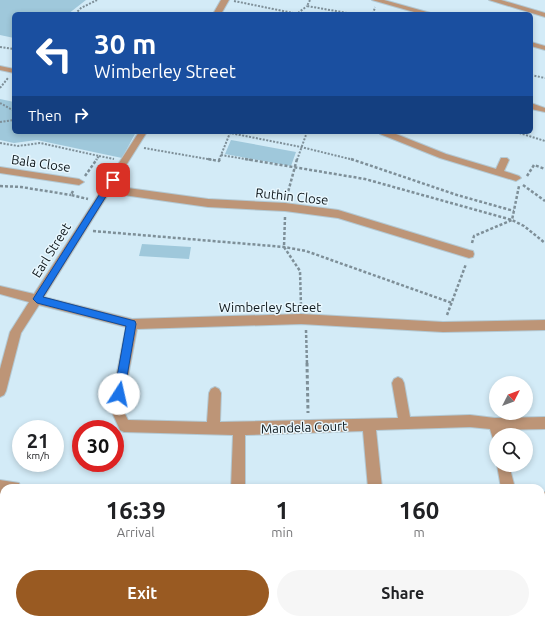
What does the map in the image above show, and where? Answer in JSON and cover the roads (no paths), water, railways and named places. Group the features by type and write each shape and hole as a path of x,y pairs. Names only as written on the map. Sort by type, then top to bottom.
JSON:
{"street":[{"path":"218,12 227,0"},
{"path":"376,0 422,12"},
{"path":"493,0 545,15"},
{"path":"533,45 545,48"},
{"path":"0,68 12,71"},
{"path":"533,107 544,110"},
{"name":"Earl Street","path":"0,390 16,332 141,134"},
{"path":"387,134 443,156 516,178"},
{"path":"499,173 504,160"},
{"name":"Bala Close","path":"0,170 79,182"},
{"name":"Ruthin Close","path":"107,189 208,203 285,207 338,214 469,254"},
{"name":"Wimberley Street","path":"0,290 132,324 303,319 443,327 545,325"},
{"name":"Mandela Court","path":"132,324 116,408 124,426 239,429 369,425 405,422 470,421 493,428"},
{"path":"398,383 405,422"},
{"path":"213,428 215,393"},
{"name":"Mandela Court","path":"504,428 545,423"},
{"path":"369,425 375,484"},
{"path":"238,484 239,429"},
{"path":"505,472 507,484"}]}
